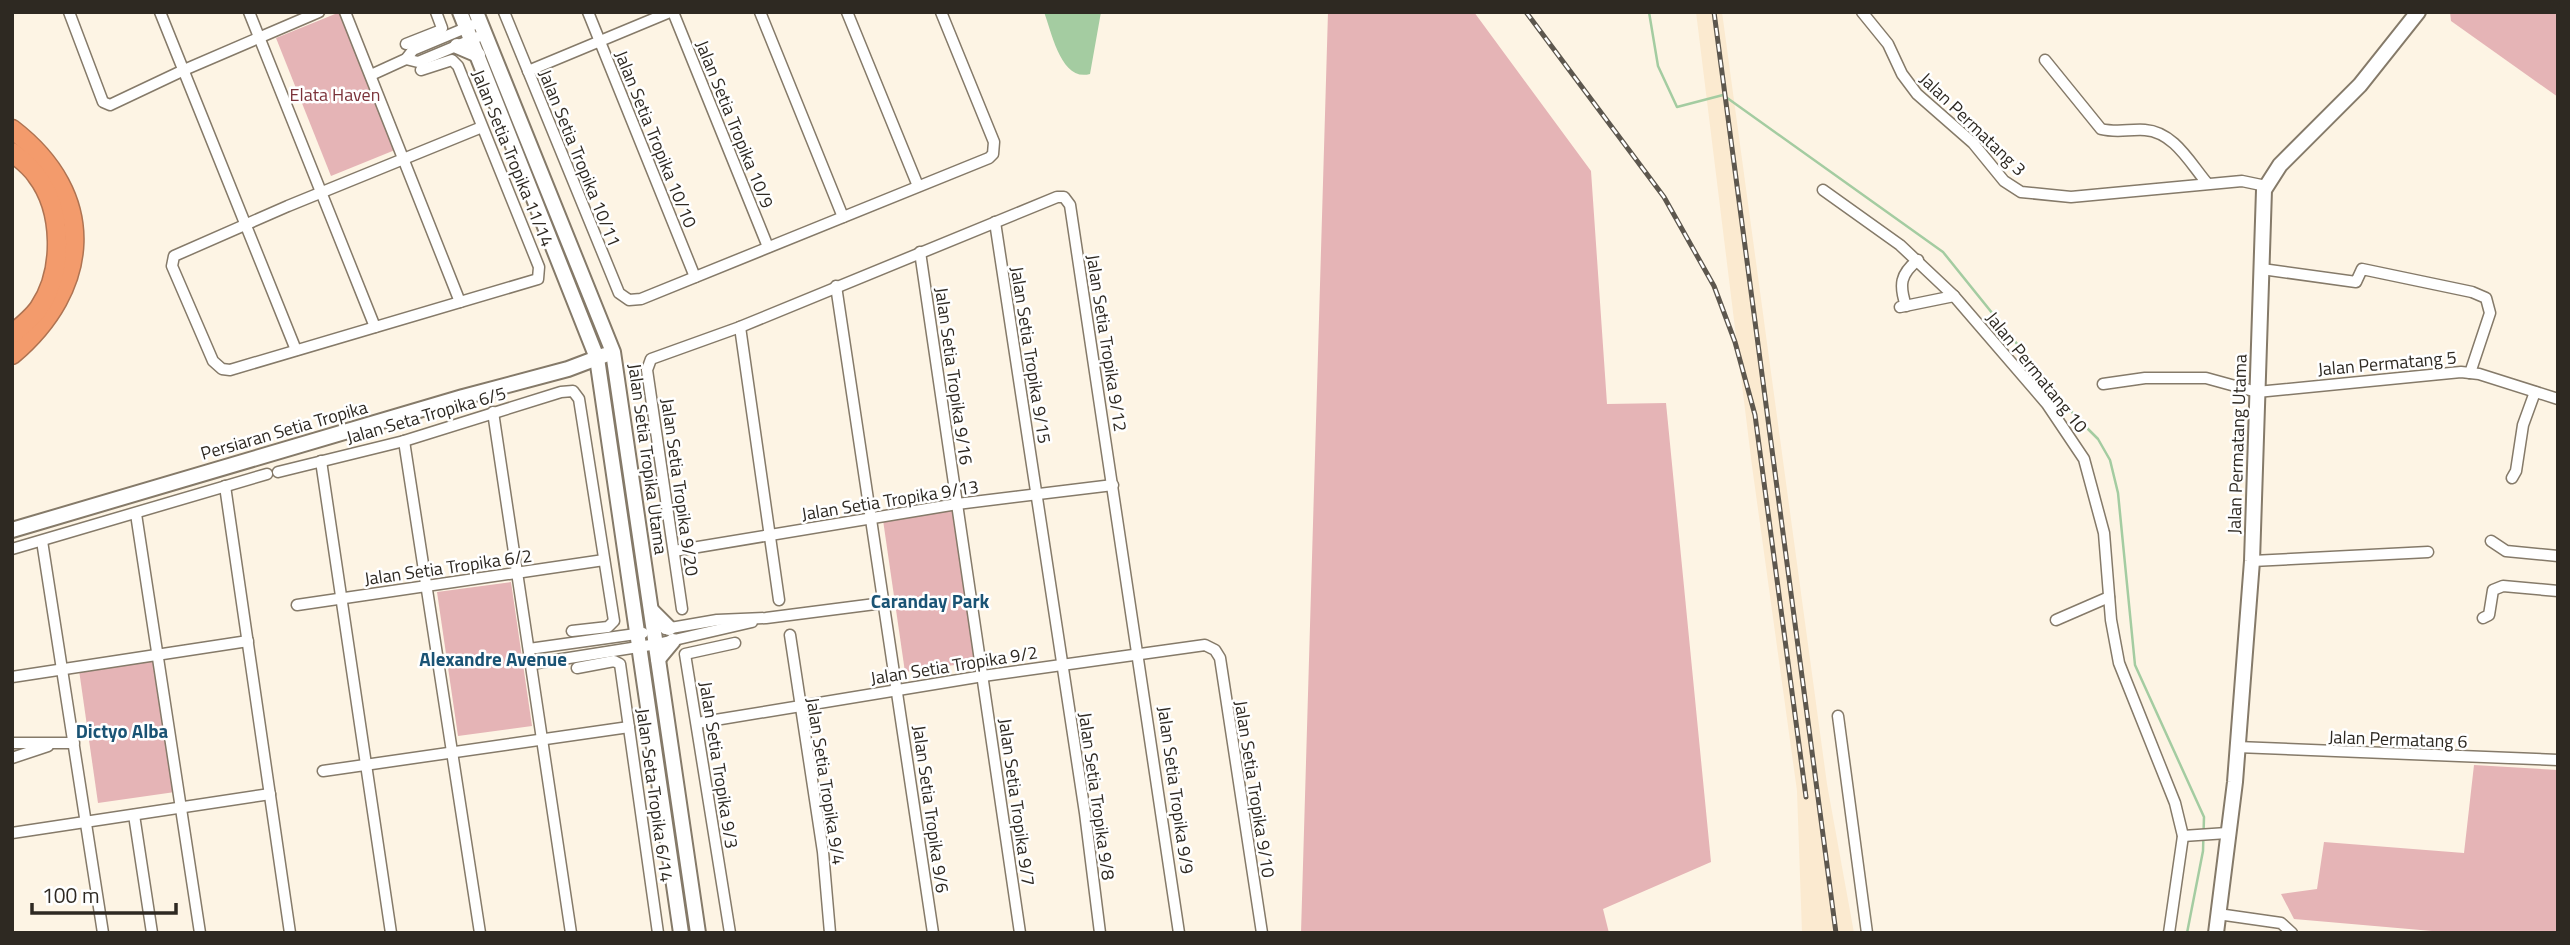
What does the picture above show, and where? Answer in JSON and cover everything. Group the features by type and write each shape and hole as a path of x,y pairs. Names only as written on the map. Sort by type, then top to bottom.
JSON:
{"highway":[{"path":"12,129 52,168 67,200 75,239 72,271 60,302 38,334 12,355"},
{"path":"12,152 36,174 50,202 58,243 46,296 38,310 12,334"}],"main road":[{"path":"2266,186 2306,136 2360,85 2418,12"},
{"name":"Jalan Setia Tropika Utama","path":"465,27 597,358 681,933"},
{"name":"Jalan Setia Tropika Utama","path":"465,27 613,352 651,608 662,640 698,933"},
{"name":"Jalan Permatang Utama","path":"2216,933 2222,833 2237,747 2252,561 2263,197 2266,186"},
{"name":"Persiaran Setia Tropika","path":"12,530 463,397 568,369 613,352"},
{"path":"568,369 593,379 602,391"}],"street":[{"path":"69,12 101,98 110,105 184,69 319,12"},
{"path":"160,12 296,350"},
{"path":"249,12 375,327"},
{"path":"345,12 371,75 403,158 460,302 230,370 222,369 213,361 172,267 174,256 180,251 403,158 482,127"},
{"path":"436,12 465,27"},
{"name":"Jalan Setia Tropika 10/11","path":"504,12 619,293 629,300 641,299 695,277"},
{"name":"Jalan Setia Tropika 10/10","path":"588,12 695,277"},
{"path":"528,71 672,12"},
{"name":"Jalan Setia Tropika 10/9","path":"672,12 768,247"},
{"path":"760,12 843,217"},
{"path":"847,12 918,186"},
{"path":"695,277 989,158 995,148 941,12"},
{"name":"Jalan Permatang 3","path":"1862,12 1888,44 1902,74 1917,94 1972,143 2004,181 2021,192 2071,197 2207,183 2249,181 2266,186"},
{"path":"371,75 406,60 413,50 465,27"},
{"path":"406,60 418,62 436,54 465,27"},
{"path":"406,44 465,27"},
{"path":"431,43 436,54"},
{"name":"Jalan Setia Tropika 11/14","path":"421,70 453,60 456,62 539,267 538,279 460,302"},
{"path":"2045,60 2101,129 2115,133 2140,130 2164,134 2207,183"},
{"name":"Jalan Permatang 10","path":"1823,190 1918,260 1954,296 2047,404 2084,458 2104,533 2109,597 2119,663 2186,836"},
{"name":"Jalan Setia Tropika 9/12","path":"995,222 1057,197 1065,197 1070,205 1139,653"},
{"path":"779,600 740,327 995,222"},
{"name":"Jalan Setia Tropika 9/15","path":"995,222 1062,665"},
{"name":"Jalan Setia Tropika 9/16","path":"920,252 983,676"},
{"path":"1918,260 1902,278 1900,289 1903,307 1954,296"},
{"path":"2262,269 2350,282 2360,279 2362,269 2472,292 2486,298 2490,313 2470,373"},
{"name":"Jalan Setia Tropika 9/6","path":"836,286 933,933"},
{"name":"Jalan Setia Tropika 9/20","path":"682,609 647,370 651,359 740,327"},
{"name":"Jalan Permatang 5","path":"2257,392 2420,374 2470,373 2558,399"},
{"path":"2103,384 2146,378 2206,378 2257,392"},
{"name":"Jalan Seta Tropika 6/5","path":"12,549 225,486 404,441 493,412 573,391 579,399 604,560"},
{"path":"2512,478 2516,471 2523,425 2535,392"},
{"path":"493,412 571,933"},
{"path":"404,441 480,933"},
{"path":"321,461 391,933"},
{"name":"Jalan Setia Tropika 9/13","path":"674,551 957,504 1113,485"},
{"path":"225,486 290,933"},
{"path":"136,514 200,933"},
{"path":"42,541 103,933"},
{"path":"2491,541 2506,551 2558,556"},
{"path":"2252,561 2428,552"},
{"path":"572,631 613,624 604,560"},
{"name":"Jalan Setia Tropika 6/2","path":"297,605 604,560"},
{"path":"2483,618 2489,615 2493,590 2503,586 2558,591"},
{"path":"2056,620 2109,597"},
{"path":"662,640 687,624 766,618 883,603"},
{"path":"529,649 594,641 689,637 766,618"},
{"path":"687,624 689,637"},
{"name":"Jalan Setia Tropika 9/4","path":"790,635 823,852 830,933"},
{"path":"12,677 247,639"},
{"path":"594,641 596,654"},
{"path":"531,664 596,654 638,641"},
{"name":"Jalan Setia Tropika 9/3","path":"730,933 685,654 735,643"},
{"name":"Jalan Setia Tropika 9/2","path":"697,723 1139,653 1205,645 1215,650"},
{"name":"Jalan Setia Tropika 9/10","path":"1215,650 1220,658 1262,933"},
{"name":"Jalan Setia Tropika 9/9","path":"1139,653 1179,933"},
{"name":"Jalan Seta Tropika 6/14","path":"578,668 618,662 658,933"},
{"name":"Jalan Setia Tropika 9/8","path":"1062,665 1100,933"},
{"name":"Jalan Setia Tropika 9/7","path":"983,676 1020,933"},
{"path":"1838,716 1867,933"},
{"path":"323,771 629,727"},
{"path":"12,743 48,746 74,743"},
{"path":"12,758 48,746"},
{"name":"Jalan Permatang 6","path":"2237,747 2558,760"},
{"path":"12,833 270,794"},
{"path":"134,815 152,933"},
{"path":"2169,933 2186,836 2222,833"},
{"path":"2218,914 2281,923 2292,933"}],"shaded area":[{"path":"1044,12 1101,12 1090,74 1072,71 1065,63 1054,43"},
{"path":"1696,12 1722,12 1827,784 1854,933 1802,933 1797,791 1752,466"}],"green space":[{"name":"Elata Haven","path":"340,12 395,150 331,176 276,38"},
{"path":"1328,12 1474,12 1591,171 1607,404 1666,403 1711,862 1603,909 1609,933 1301,933"},
{"path":"2450,12 2558,12 2558,97 2451,21"},
{"name":"Caranday Park","path":"953,510 976,662 905,672 883,520"},
{"name":"Alexandre Avenue","path":"511,582 532,726 458,736 437,592"},
{"name":"Dictyo Alba","path":"155,659 175,792 98,803 79,670"},
{"path":"2474,765 2558,770 2558,933 2455,933 2294,919 2281,894 2317,889 2324,842 2464,853"}],"waterway":[{"path":"1649,12 1658,66 1677,107 1723,95 1943,252 2076,417 2098,439 2110,460 2118,493 2135,665 2204,817 2203,851 2187,933"}],"railway":[{"path":"1526,12 1664,197 1714,286 1735,342 1755,415 1806,797"},
{"path":"1714,12 1836,933"}],"district":[{"name":"Caranday Park","path":"930,600"},
{"name":"Alexandre Avenue","path":"493,658"},
{"name":"Dictyo Alba","path":"122,730"}]}
